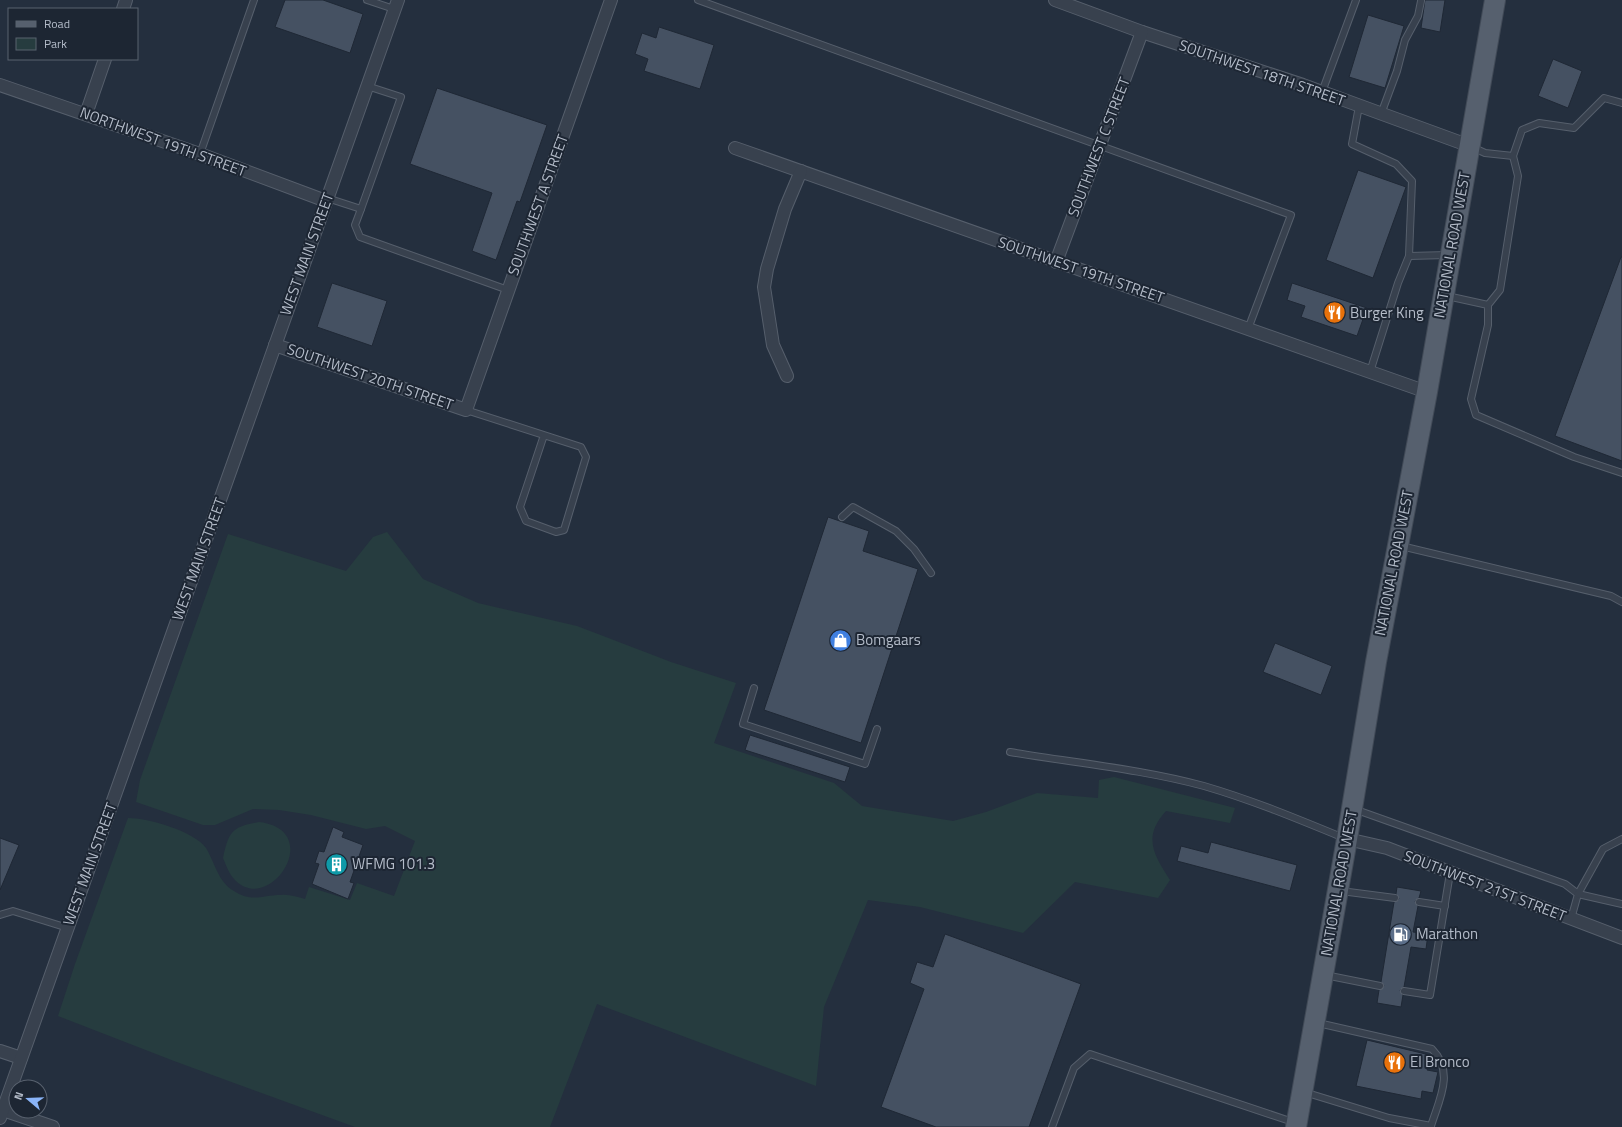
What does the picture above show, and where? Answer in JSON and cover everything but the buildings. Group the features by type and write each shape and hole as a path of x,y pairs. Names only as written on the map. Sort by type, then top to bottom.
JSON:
{"main road":[{"name":"NATIONAL ROAD WEST","path":"1296,1125 1347,839 1376,662 1427,392 1495,0"}],"street":[{"name":"SOUTHWEST A STREET","path":"466,410 611,0"},
{"name":"SOUTHWEST 18TH STREET","path":"1055,0 1142,32 1322,92 1470,146"},
{"name":"WEST MAIN STREET","path":"2,1114 396,5"},
{"name":"SOUTHWEST C STREET","path":"1056,262 1142,32"},
{"path":"86,114 106,60"},
{"name":"NORTHWEST 19TH STREET","path":"0,85 327,199"},
{"name":"SOUTHWEST 19TH STREET","path":"735,148 1427,392"},
{"path":"787,376 773,345 764,287 767,269 785,209 801,171"},
{"name":"SOUTHWEST 20TH STREET","path":"275,345 466,410"},
{"name":"SOUTHWEST 21ST STREET","path":"1347,839 1387,848 1622,938"},
{"path":"0,1051 21,1058"},
{"path":"2,1114 53,1127"}],"lane":[{"path":"200,154 254,0"},
{"path":"367,0 396,5"},
{"path":"698,0 1291,214 1248,329"},
{"path":"1322,92 1356,0"},
{"path":"1381,114 1397,71 1405,40 1418,16 1421,2"},
{"path":"367,86 401,97 355,225 360,237 508,290"},
{"path":"1622,103 1604,98 1574,128 1539,123 1522,130 1513,156 1518,176 1500,290 1488,305 1488,326 1471,399 1476,415 1574,458 1622,473"},
{"path":"1359,106 1352,144 1396,164 1412,181 1410,256 1398,282 1370,372"},
{"path":"1470,146 1484,153 1513,156"},
{"path":"327,199 361,209"},
{"path":"1410,256 1451,254"},
{"path":"1444,296 1488,305"},
{"path":"466,410 544,435 581,447 586,457 564,530 556,532 526,522 520,507 544,435"},
{"path":"842,517 853,507 896,531 914,549 931,573"},
{"path":"1398,545 1611,596 1622,602"},
{"path":"754,688 743,724 865,764 877,729"},
{"path":"1010,752 1133,770 1203,786 1263,804 1347,839"},
{"path":"1352,808 1566,884 1578,894 1622,904"},
{"path":"1571,919 1578,894 1603,849 1622,839"},
{"path":"1404,991 1430,995 1450,873"},
{"path":"1338,891 1395,898"},
{"path":"1418,902 1445,906"},
{"path":"0,914 13,911 68,928"},
{"path":"1323,975 1380,986"},
{"path":"1302,1092 1389,1118 1431,1126 1444,1083 1444,1065 1439,1056 1432,1049 1315,1022"},
{"path":"1052,1127 1074,1068 1090,1054 1296,1125"}],"green space":[{"path":"387,532 423,579 478,603 577,626 671,662 736,683 714,743 834,783 862,806 953,821 986,812 1037,793 1098,798 1099,780 1114,777 1235,808 1230,823 1166,811 1154,829 1152,838 1155,854 1170,880 1158,898 1075,882 1023,933 920,907 868,900 824,1007 816,1086 597,1004 550,1127 355,1127 174,1061 58,1016 75,964 128,818 158,823 192,836 206,848 224,883 240,895 246,897 257,898 284,895 305,899 309,887 350,900 357,883 394,896 415,841 385,826 366,829 311,815 279,810 253,809 215,825 203,825 136,802 140,780 228,534 346,571 373,537"},
{"path":"259,822 279,828 288,840 290,853 285,868 276,880 263,887 249,888 233,878 223,858 227,842 237,828"}],"place":[{"name":"Burger King","path":"1334,313"},
{"name":"Bomgaars","path":"841,640"},
{"name":"WFMG 101.3","path":"337,864"},
{"name":"Marathon","path":"1401,934"},
{"name":"El Bronco","path":"1395,1062"}]}
